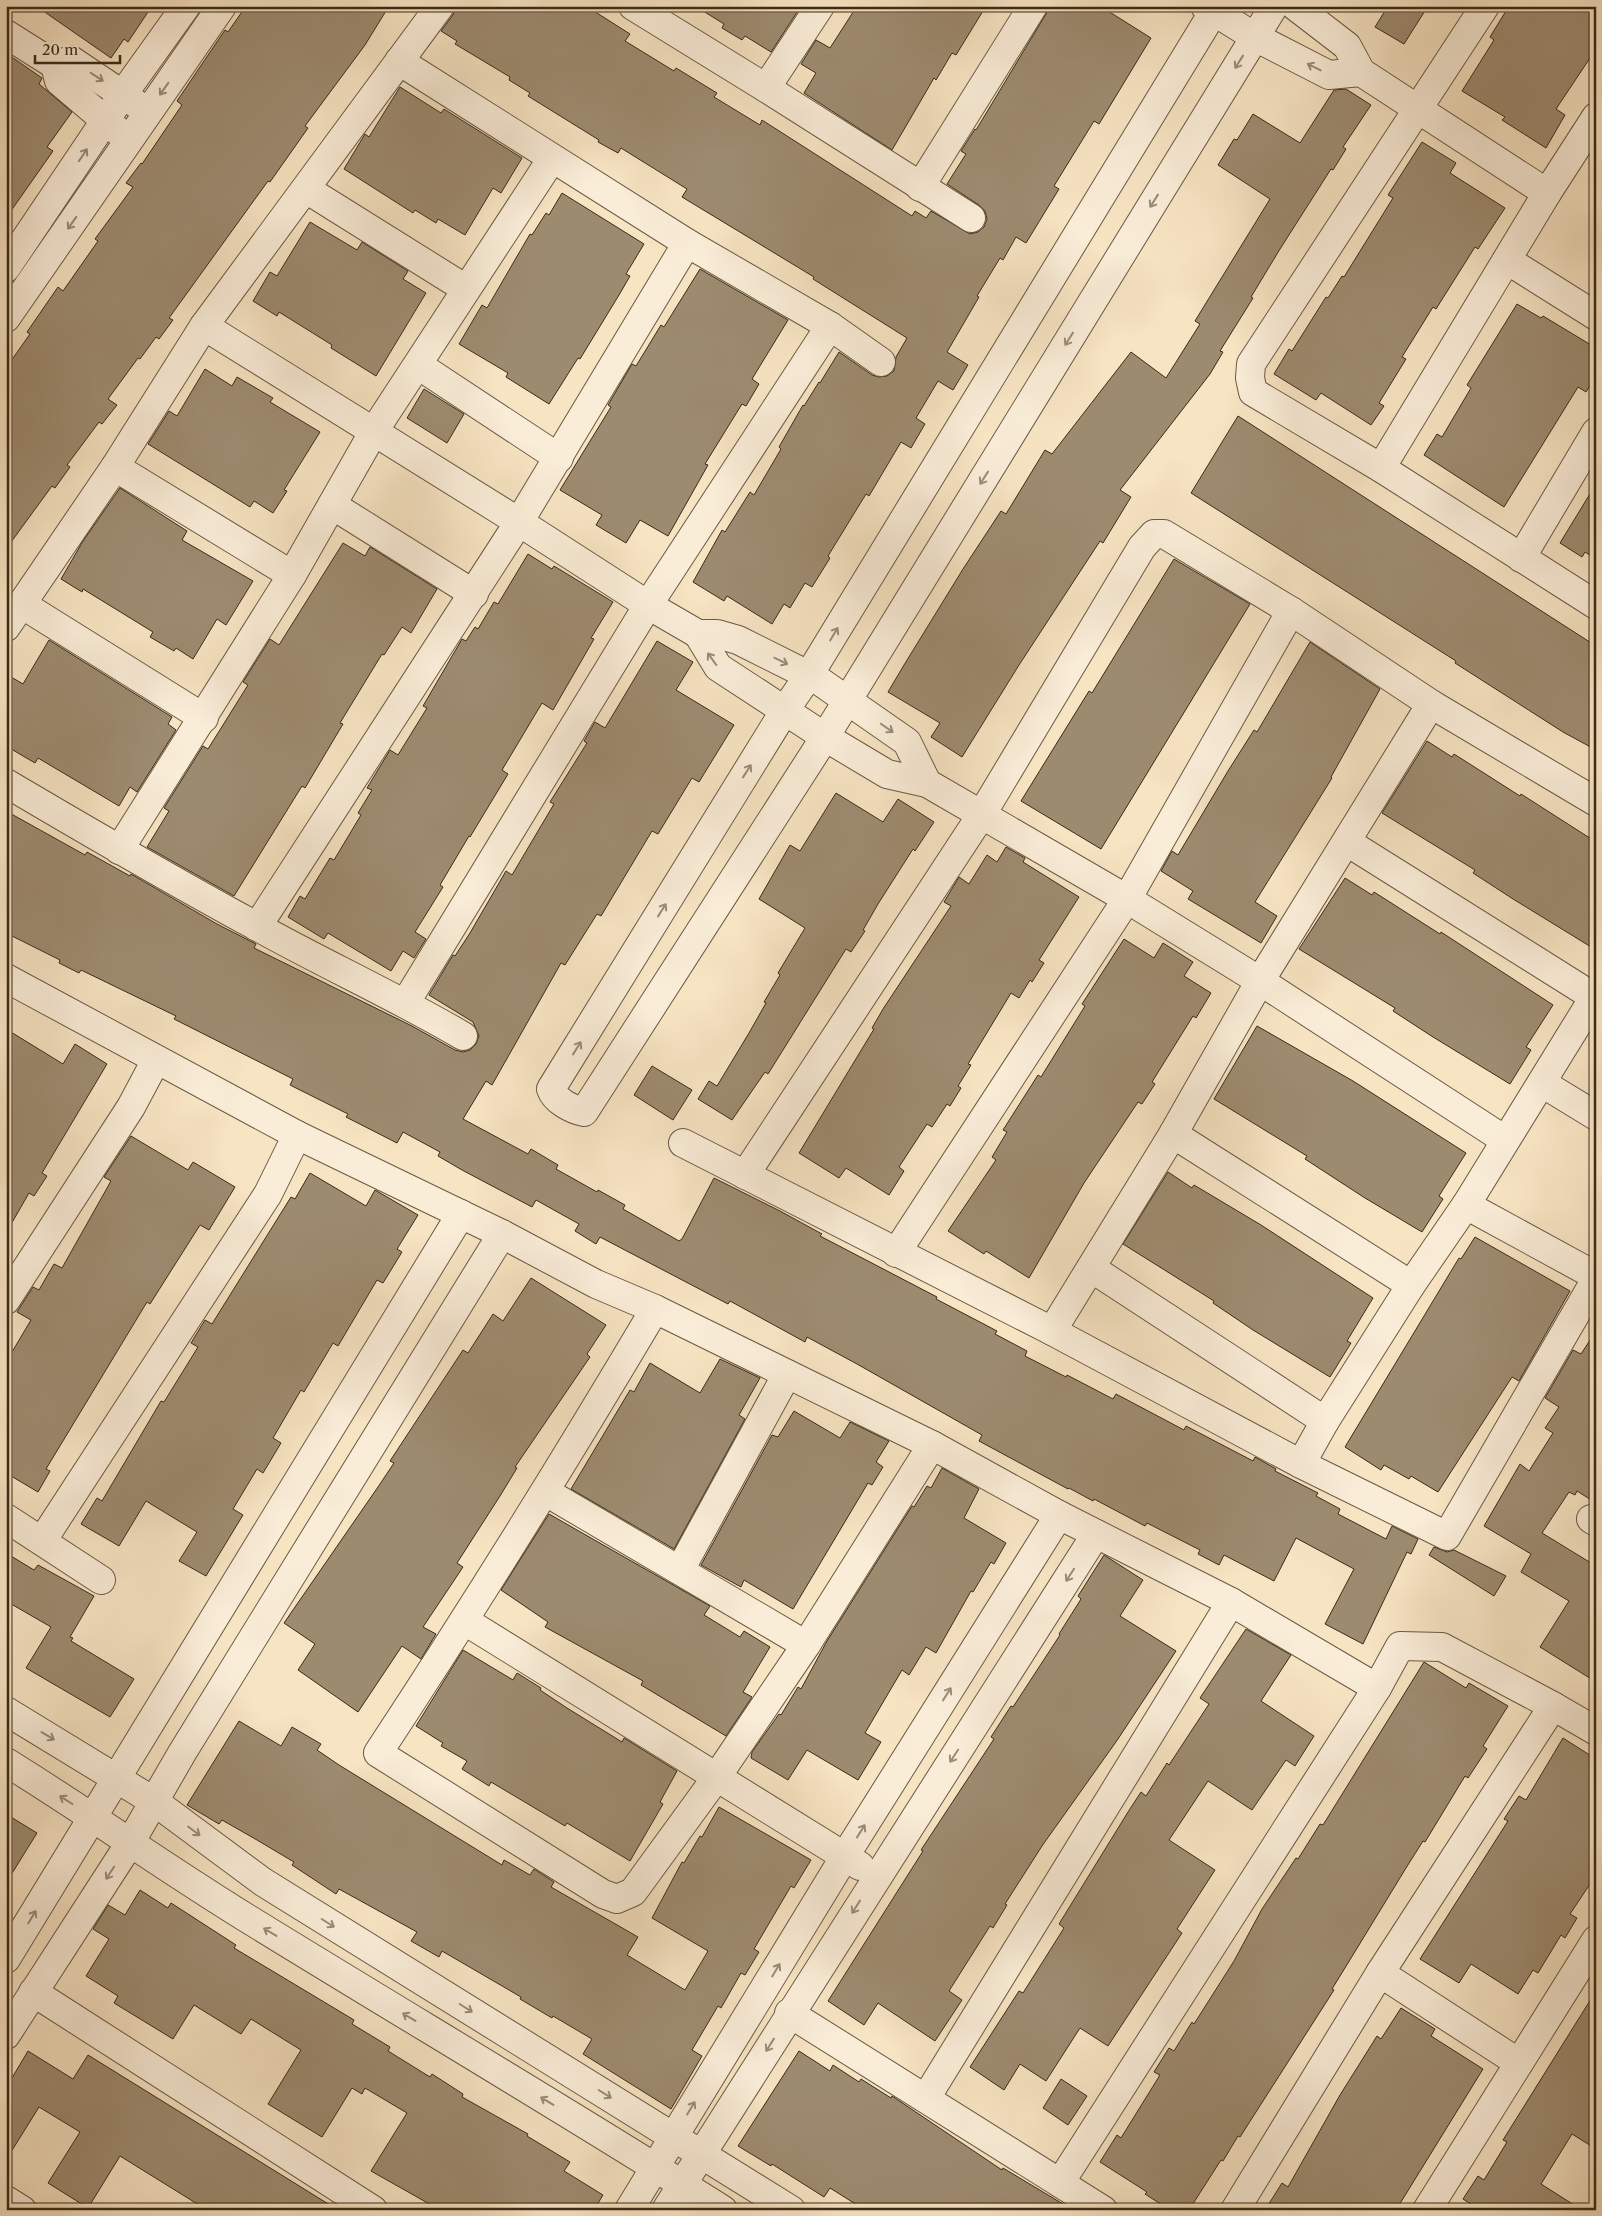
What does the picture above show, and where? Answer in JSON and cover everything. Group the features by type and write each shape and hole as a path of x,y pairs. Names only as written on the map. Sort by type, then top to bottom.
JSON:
{"street":[{"path":"6,268 123,94 186,6"},
{"path":"6,318 222,6"},
{"path":"6,627 115,468 204,326 440,6"},
{"path":"766,88 820,6"},
{"path":"920,187 1033,6"},
{"path":"1274,6 1255,37 826,686 802,721 551,1089 561,1100 584,1112 802,721 826,686 1212,8 1255,37 1329,75 1361,72"},
{"path":"1295,6 1348,46 1361,72 1547,193"},
{"path":"1485,6 1416,108 1251,364 1250,378 1253,392 1381,468 1596,605"},
{"path":"642,9 970,218"},
{"path":"6,34 55,65 59,81 129,140"},
{"path":"55,65 71,60 148,112"},
{"path":"399,61 551,160 687,243 830,326 881,362"},
{"path":"1381,468 1547,193 1596,117"},
{"path":"119,850 204,718 292,574 374,431 551,160"},
{"path":"306,189 466,290"},
{"path":"257,927 474,594 559,458 687,243"},
{"path":"1507,260 1596,316"},
{"path":"204,326 519,522 648,605 698,634 718,667 802,721 887,774 927,783 1127,899 1260,981 1505,1140"},
{"path":"406,1002 648,605 830,326"},
{"path":"418,365 559,458"},
{"path":"1521,558 1596,432"},
{"path":"115,468 292,574"},
{"path":"332,505 474,594"},
{"path":"745,1175 982,814 1142,547 1154,534 1164,534 1291,611 1431,704 1596,802"},
{"path":"22,605 204,718"},
{"path":"896,1253 1127,899 1291,611"},
{"path":"698,634 718,634 738,640 826,686 907,742 927,783"},
{"path":"1052,1332 1173,1134 1260,981 1431,704"},
{"path":"6,783 119,850 257,927 406,1002 463,1036"},
{"path":"1300,1464 1411,1285 1466,1205 1595,996 1347,842"},
{"path":"9,985 297,1135 481,1224 596,1284 655,1309 932,1445 1059,1515 1231,1602 1377,1688"},
{"path":"6,1300 131,1107 156,1060"},
{"path":"1542,1083 1596,1116"},
{"path":"1173,1134 1411,1285"},
{"path":"42,1542 268,1194 297,1135"},
{"path":"683,1143 1052,1332 1300,1464 1447,1536 1596,1277 1466,1205"},
{"path":"6,1959 112,1830 135,1790 182,1753 481,1224"},
{"path":"6,2035 33,1992 112,1830 135,1790 481,1224"},
{"path":"1091,1268 1325,1421"},
{"path":"655,1309 546,1492 465,1621 378,1753 610,1897 625,1896 633,1892 716,1778 806,1645 932,1445"},
{"path":"680,1570 787,1374"},
{"path":"546,1492 806,1645"},
{"path":"629,2210 845,1856 1059,1515"},
{"path":"6,1518 101,1580"},
{"path":"666,2210 876,1876 1096,1534"},
{"path":"926,2098 1231,1602"},
{"path":"465,1621 876,1876"},
{"path":"1060,2182 1377,1688 1400,1646 1422,1645 1442,1647 1596,1731"},
{"path":"1234,2210 1380,1973 1553,1706"},
{"path":"6,1711 135,1790 263,1882 791,2210"},
{"path":"6,1762 242,1916 655,2166 723,2210"},
{"path":"1427,2210 1596,1940"},
{"path":"1380,1973 1519,2063"},
{"path":"33,1992 373,2210"},
{"path":"790,2013 1103,2210"},
{"path":"6,2200 22,2210"}],"building":[{"path":"36,6 152,6 128,42 124,39 111,58"},
{"path":"246,6 389,6 365,45 305,126 308,128 270,182 268,181 169,318 173,320 159,339 156,337 140,359 138,358 108,399 117,405 102,424 99,422 67,465 70,467 55,488 52,486 6,549 6,368 30,334 27,332 58,287 63,291 98,241 95,239 133,187 126,183 142,164 182,105 177,101 225,30 228,32"},
{"path":"455,6 586,6 630,34 625,41 674,71 676,68 717,93 714,97 760,125 762,120 912,216 915,211 926,218 931,211 970,234 978,232 984,227 987,219 985,211 947,184 966,154 961,151 976,130 1049,6 1100,6 1151,38 1099,124 1094,121 1054,186 1059,189 1026,243 1016,237 1003,260 1000,258 977,296 979,297 947,352 968,365 953,390 938,381 916,418 925,424 911,448 901,442 869,496 866,494 828,556 830,558 812,587 805,583 790,608 784,604 772,624 727,596 724,601 693,582 722,530 725,532 750,492 754,495 781,449 779,447 803,405 820,383 839,352 872,375 879,377 887,376 894,371 896,357 907,338 813,279 814,277 682,197 687,189 621,148 618,153 598,142 599,140 528,96 530,93 509,80 510,77 455,44 457,41 441,31 453,15"},
{"path":"695,6 801,6 771,52 745,36 742,40 722,28 724,24"},
{"path":"857,6 986,6 956,55 952,53 936,80 934,78 892,150 804,93 816,73 801,64 816,40 830,48"},
{"path":"1388,6 1428,6 1404,44 1375,27"},
{"path":"1509,6 1596,6 1596,49 1556,109 1565,115 1546,148 1502,120 1505,117 1462,91 1494,40 1490,37"},
{"path":"6,53 42,78 39,84 72,112 47,147 53,151 6,218"},
{"path":"400,87 441,113 444,109 522,158 501,193 493,188 465,235 438,219 436,223 415,210 413,213 344,169 365,134 369,137"},
{"path":"1346,89 1371,105 1343,147 1346,149 1333,170 1331,169 1280,249 1251,297 1253,298 1220,351 1223,352 1210,374 1120,490 1131,497 1103,543 1100,541 1019,665 962,757 931,737 940,723 888,692 963,569 1001,511 1006,514 1045,450 1052,454 1131,352 1166,378 1200,324 1195,321 1270,199 1218,165 1234,139 1237,140 1253,114 1300,143 1334,90"},
{"path":"1422,142 1456,163 1450,173 1505,208 1478,249 1475,247 1436,309 1433,307 1402,357 1406,359 1379,403 1384,406 1371,425 1321,393 1316,400 1274,374 1289,349 1292,351 1326,297 1328,298 1342,276 1344,277 1393,198 1388,195"},
{"path":"562,193 644,244 626,274 630,276 619,295 580,359 578,358 549,404 506,377 508,373 459,344 482,305 487,308 530,234 532,235 546,213 549,215"},
{"path":"310,222 357,250 362,242 408,271 403,279 426,293 376,376 331,348 332,345 279,312 277,316 253,301 270,272 277,276"},
{"path":"700,269 788,320 752,379 759,384 746,406 742,404 705,464 708,465 668,536 640,520 626,543 596,525 602,515 560,490 611,407 608,405 632,364 636,366 661,325 664,327"},
{"path":"1517,304 1541,318 1543,316 1596,348 1596,376 1586,392 1578,387 1504,507 1424,455 1437,434 1442,437 1471,388 1467,385"},
{"path":"205,369 232,386 237,377 273,398 270,402 320,432 284,490 287,491 273,513 254,501 250,507 148,444 169,411 177,416"},
{"path":"424,389 464,414 447,443 407,418"},
{"path":"1238,416 1596,646 1596,750 1563,732 1455,663 1456,661 1191,493"},
{"path":"1596,484 1596,559 1585,552 1582,557 1560,543"},
{"path":"120,488 187,531 182,540 253,581 226,625 217,619 193,659 176,648 174,651 150,637 153,632 83,589 82,592 61,579 83,541"},
{"path":"343,543 365,556 370,547 437,589 411,633 402,627 384,655 382,654 340,723 343,724 305,788 302,786 234,896 147,847 169,811 164,808 203,746 208,749 248,685 243,682 270,639 279,645"},
{"path":"528,554 552,569 554,566 613,602 591,638 594,639 553,710 542,703 502,770 508,774 440,885 443,887 415,932 426,939 414,958 403,951 391,971 328,933 324,939 288,917 300,896 305,899 330,858 334,860 361,815 358,813 372,790 367,788 390,750 398,755 427,708 423,706 462,639 466,641 475,627 478,629 494,602 498,604"},
{"path":"1174,559 1250,604 1101,849 1021,801 1089,691 1092,693"},
{"path":"49,640 172,717 168,724 176,730 137,792 130,787 119,806 38,758 35,763 6,746 6,674 23,684"},
{"path":"657,641 693,662 676,690 734,725 699,782 692,778 658,834 652,831 601,916 597,914 565,965 561,963 492,1085 486,1081 463,1119 528,1154 531,1149 558,1165 556,1169 625,1205 623,1209 679,1241 682,1239 714,1178 780,1211 822,1234 820,1236 937,1297 936,1299 997,1331 995,1334 1027,1351 1025,1356 1113,1399 1116,1394 1184,1430 1186,1426 1253,1461 1255,1457 1276,1469 1275,1471 1318,1493 1316,1496 1340,1509 1338,1514 1386,1539 1392,1526 1418,1539 1411,1554 1407,1552 1363,1644 1325,1624 1354,1569 1296,1538 1274,1581 1224,1555 1219,1565 1198,1554 1200,1550 1147,1523 1145,1526 1094,1499 1093,1501 1068,1489 979,1441 982,1435 807,1337 805,1342 730,1301 728,1304 600,1237 596,1244 575,1231 579,1224 536,1200 532,1207 462,1170 438,1156 440,1152 403,1132 397,1143 346,1117 348,1114 290,1085 293,1079 174,1019 176,1016 81,970 79,973 59,963 60,960 6,933 6,811 85,855 87,852 130,876 131,874 217,924 256,944 254,948 412,1026 455,1050 463,1052 470,1050 476,1044 479,1036 473,1022 429,995 453,955 455,956 470,933 506,871 512,875 554,804 550,802 587,743 584,741 595,722 605,728"},
{"path":"1310,642 1380,689 1332,778 1255,902 1277,916 1261,943 1188,899 1193,891 1161,871 1172,851 1178,855 1254,730 1257,732"},
{"path":"1427,741 1452,757 1454,754 1520,796 1521,794 1596,842 1596,950 1473,873 1475,870 1382,813"},
{"path":"836,793 883,822 898,799 934,822 915,851 913,849 878,904 863,930 865,931 851,952 846,949 768,1074 765,1072 732,1120 698,1099 709,1081 717,1086 766,1003 764,1002 780,975 778,973 805,928 759,899 790,845 800,851"},
{"path":"1006,847 1025,858 1023,862 1079,897 1039,960 1044,963 1032,982 1030,980 1019,998 1011,993 968,1064 971,1065 958,1086 961,1088 950,1106 947,1104 932,1127 927,1124 899,1167 904,1171 889,1195 846,1168 839,1178 799,1153 874,1029 872,1028 883,1009 951,906 944,902 959,877 969,884 987,855 997,862"},
{"path":"1345,878 1372,895 1374,892 1440,934 1441,932 1553,1005 1526,1047 1531,1050 1510,1084 1393,1011 1395,1008 1299,949"},
{"path":"1124,939 1154,958 1163,943 1193,962 1184,976 1211,993 1196,1018 1193,1016 1152,1082 1155,1084 1142,1104 1138,1102 1084,1183 1029,1278 986,1251 984,1254 948,1231 996,1160 992,1157 1007,1132 1003,1130 1038,1075 1041,1077 1085,1006 1082,1004"},
{"path":"1257,1026 1353,1081 1466,1153 1439,1196 1443,1199 1422,1232 1305,1159 1307,1156 1214,1099"},
{"path":"6,1029 63,1064 75,1044 107,1064 42,1173 47,1176 34,1196 29,1193 6,1233"},
{"path":"652,1066 692,1090 673,1120 634,1095"},
{"path":"131,1136 188,1170 193,1162 235,1187 209,1230 200,1225 150,1304 147,1302 46,1469 50,1471 38,1492 6,1473 6,1362 31,1320 17,1312 33,1287 39,1290 54,1264 62,1268 111,1181 104,1177"},
{"path":"1168,1172 1192,1188 1194,1185 1261,1225 1373,1298 1347,1341 1351,1343 1330,1377 1253,1330 1213,1303 1214,1301 1123,1244"},
{"path":"310,1173 366,1206 375,1190 418,1215 397,1249 402,1252 383,1283 377,1280 338,1346 333,1343 304,1392 301,1390 273,1438 281,1443 263,1473 257,1469 233,1509 243,1515 206,1576 179,1561 197,1532 146,1501 119,1546 81,1524 97,1498 102,1501 161,1401 164,1402 198,1347 191,1343 205,1320 212,1324 291,1197 295,1199"},
{"path":"1475,1237 1570,1291 1519,1381 1512,1377 1438,1492 1411,1476 1409,1479 1384,1465 1381,1470 1345,1447 1459,1258 1461,1259"},
{"path":"531,1278 606,1325 587,1354 590,1357 515,1467 517,1468 457,1563 463,1567 423,1627 436,1634 421,1659 402,1646 358,1712 298,1670 315,1644 284,1623 394,1463 390,1461 463,1350 468,1353 493,1314 503,1321"},
{"path":"1596,1331 1596,1503 1577,1491 1575,1495 1569,1492 1542,1533 1596,1566 1596,1682 1540,1647 1569,1601 1521,1572 1531,1554 1484,1526 1520,1464 1529,1471 1553,1433 1545,1428 1559,1407 1545,1398 1573,1350 1581,1354"},
{"path":"720,1359 760,1378 739,1415 745,1419 674,1549 571,1489 630,1390 634,1392 650,1363 700,1393"},
{"path":"794,1411 840,1438 850,1422 889,1441 876,1462 883,1467 872,1485 868,1483 793,1609 744,1580 741,1587 701,1565 772,1435 778,1437"},
{"path":"942,1468 979,1489 964,1518 1006,1543 994,1564 991,1562 973,1592 971,1591 936,1653 926,1647 909,1675 902,1670 865,1733 881,1742 858,1780 807,1750 788,1780 751,1758 752,1752 779,1714 781,1715 798,1687 801,1689 827,1641 912,1506 914,1507 927,1486 931,1488"},
{"path":"549,1514 710,1606 704,1615 740,1637 744,1631 770,1647 743,1692 752,1697 726,1736 641,1685 643,1681 545,1627 548,1622 501,1590"},
{"path":"1434,1547 1447,1552 1454,1550 1506,1576 1494,1596 1429,1555"},
{"path":"6,1553 34,1570 38,1565 94,1596 70,1637 73,1638 71,1641 134,1679 110,1717 26,1668 51,1627 6,1601"},
{"path":"1104,1555 1143,1580 1120,1616 1176,1651 1118,1739 1042,1846 1005,1904 1007,1905 993,1928 990,1926 949,1991 962,2000 935,2041 878,2003 864,2025 828,2001 923,1851 921,1850 994,1739 991,1737 1060,1635 1081,1599 1078,1596"},
{"path":"1246,1629 1291,1655 1261,1701 1314,1736 1295,1766 1286,1760 1252,1810 1208,1781 1169,1840 1215,1870 1177,1929 1182,1933 1108,2046 1080,2028 1046,2081 1020,2064 1004,2090 970,2067 1019,1991 1023,1993 1064,1928 1059,1924 1141,1792 1146,1796 1209,1704 1200,1698"},
{"path":"463,1650 513,1680 517,1673 567,1708 622,1742 624,1738 677,1771 660,1802 663,1804 630,1861 567,1823 565,1826 491,1782 489,1786 462,1769 467,1761 441,1746 443,1743 416,1726"},
{"path":"1424,1662 1466,1688 1469,1683 1508,1706 1483,1746 1487,1749 1468,1778 1465,1776 1425,1842 1423,1841 1332,1989 1334,1990 1240,2137 1238,2136 1223,2161 1221,2160 1189,2210 1170,2210 1145,2194 1147,2192 1100,2162 1117,2135 1121,2138 1160,2075 1154,2072 1169,2048 1174,2051 1192,2022 1194,2024 1234,1961 1262,1909 1296,1858 1298,1859 1320,1824 1323,1825"},
{"path":"239,1721 281,1746 292,1727 321,1744 317,1750 339,1765 502,1865 504,1860 530,1875 534,1869 554,1882 551,1887 638,1937 627,1955 685,1990 708,1951 652,1918 682,1862 684,1863 700,1836 702,1837 719,1807 811,1860 794,1888 791,1886 754,1949 759,1952 745,1975 741,1973 721,2008 718,2006 692,2050 702,2056 671,2109 583,2054 592,2039 553,2016 552,2018 520,1999 521,1997 442,1951 439,1957 411,1941 417,1932 339,1889 336,1894 292,1865 294,1862 222,1820 219,1824 187,1805"},
{"path":"1563,1738 1596,1759 1596,1875 1570,1914 1577,1918 1565,1938 1561,1935 1538,1973 1533,1970 1518,1994 1471,1964 1459,1983 1420,1959 1508,1821 1504,1819 1519,1796 1526,1800"},
{"path":"6,1814 37,1833 6,1883"},
{"path":"140,1890 168,1908 171,1903 236,1945 234,1948 354,2020 352,2024 390,2047 388,2051 430,2077 432,2074 463,2094 462,2097 528,2134 527,2136 570,2162 564,2171 603,2195 594,2210 440,2210 371,2171 407,2113 365,2088 362,2094 352,2088 322,2137 268,2104 301,2050 251,2019 241,2034 194,2005 173,2039 114,2003 118,1996 86,1976 109,1939 93,1929 108,1905 125,1915"},
{"path":"1596,1991 1596,2149 1572,2134 1541,2184 1582,2210 1480,2210 1463,2199 1478,2176 1484,2180 1507,2142 1503,2140"},
{"path":"1401,2008 1435,2029 1431,2036 1483,2069 1396,2210 1265,2210 1282,2183 1288,2187 1340,2095 1377,2036 1381,2039"},
{"path":"28,2051 73,2079 88,2055 338,2210 207,2210 120,2156 88,2208 48,2183 80,2132 39,2107 6,2160 6,2088"},
{"path":"799,2051 830,2071 833,2065 859,2082 861,2079 891,2098 892,2096 1002,2170 1003,2168 1073,2210 865,2210 830,2188 824,2197 772,2164 771,2166 738,2146"},
{"path":"1061,2079 1087,2096 1068,2125 1043,2108"}]}
